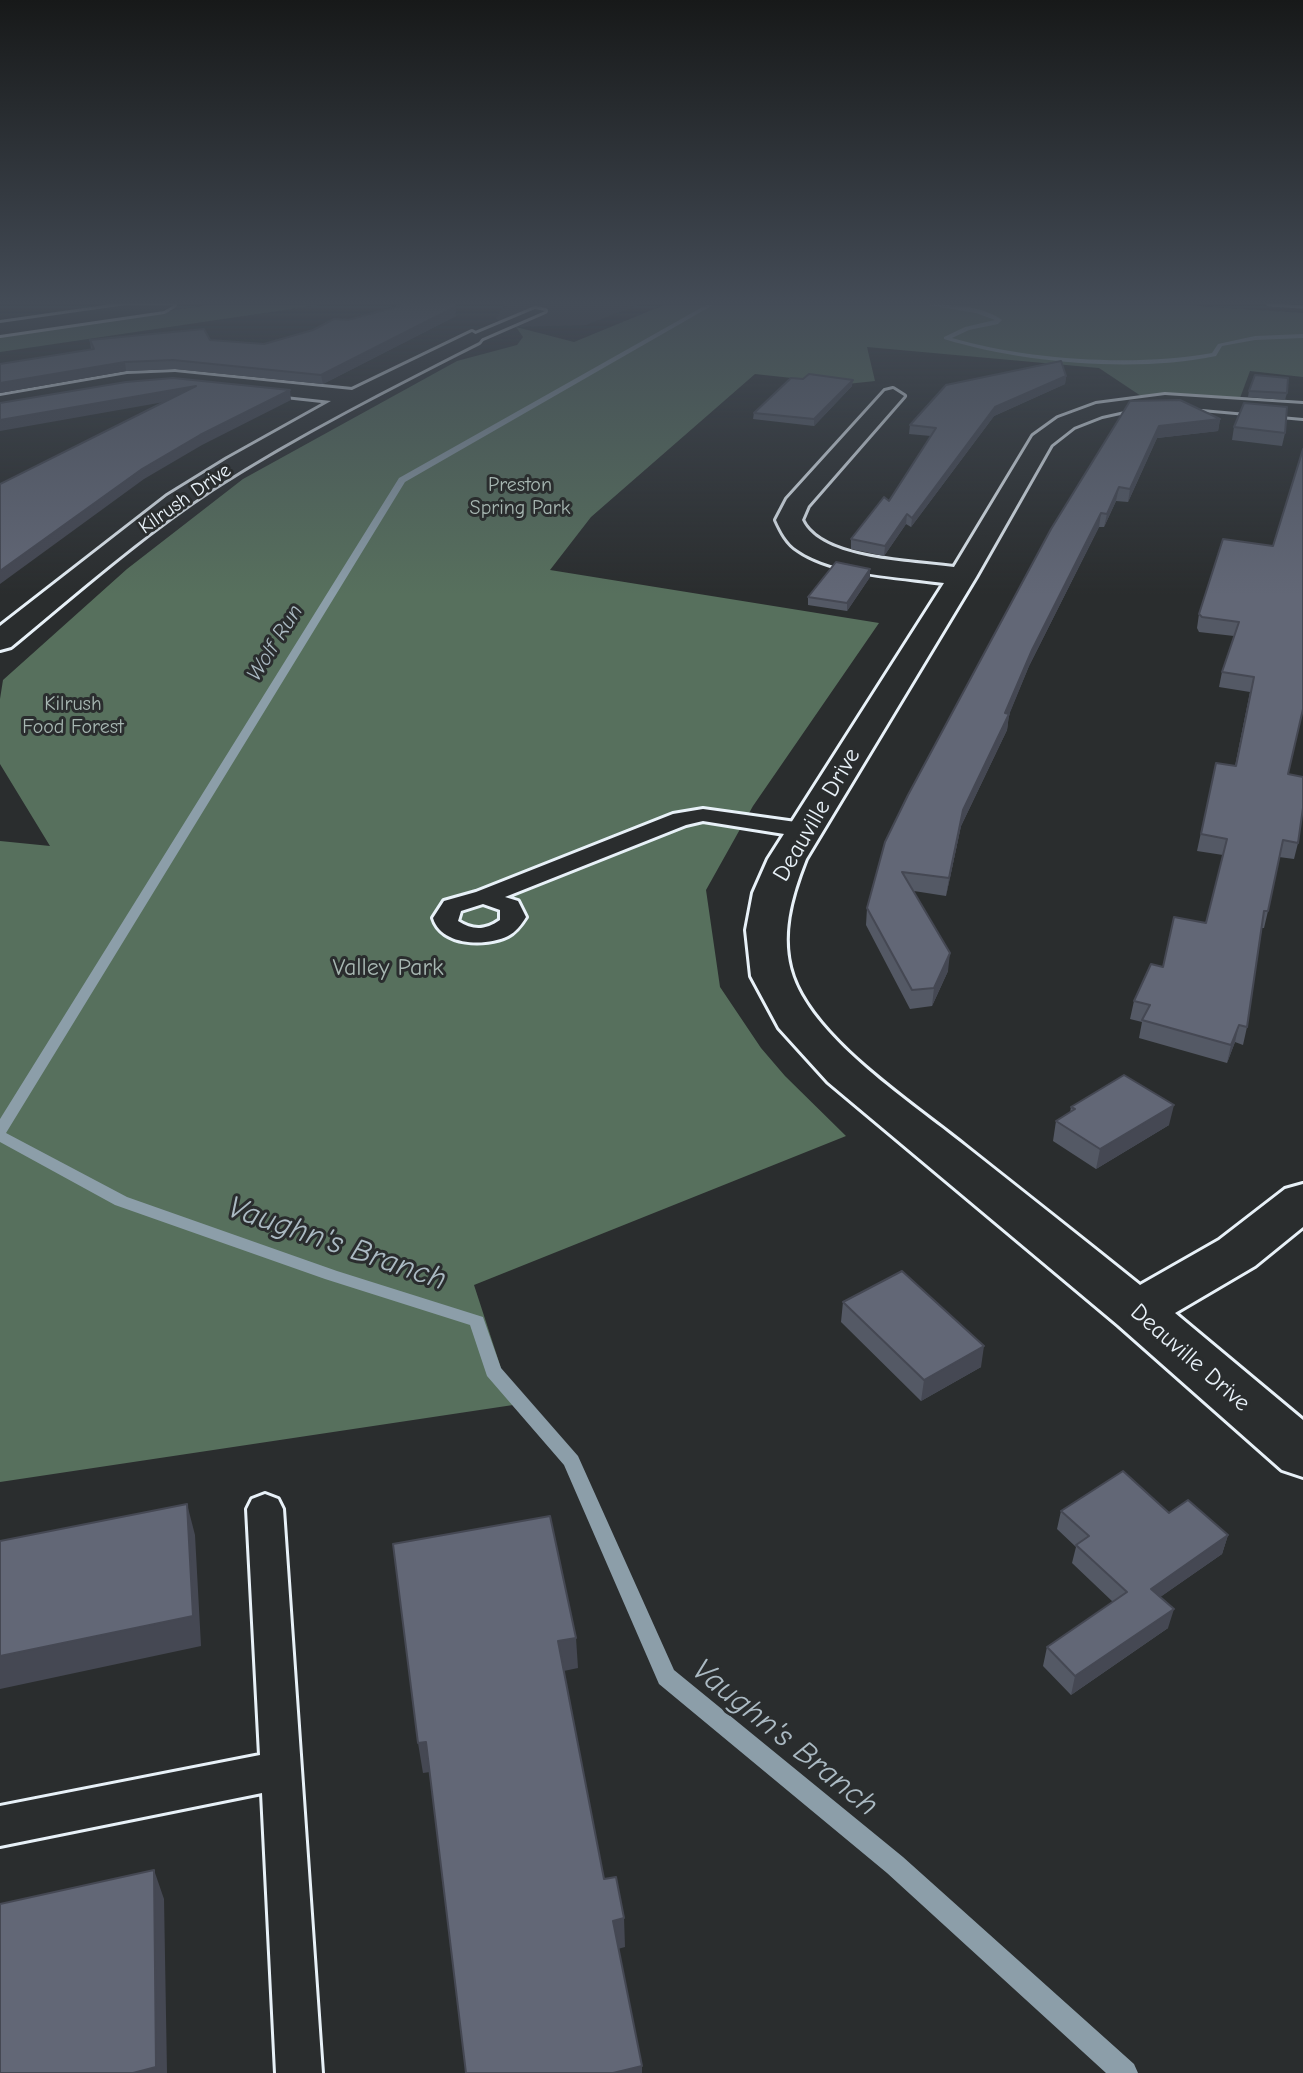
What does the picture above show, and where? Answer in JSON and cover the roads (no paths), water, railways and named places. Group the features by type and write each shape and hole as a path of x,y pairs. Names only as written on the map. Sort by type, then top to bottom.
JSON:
{"main road":[{"name":"Kilrush Drive","path":"0,641 117,547 201,485 345,402"},
{"path":"888,402 796,504 789,520 794,532 806,544 846,559 962,577"},
{"name":"Deauville Drive","path":"1303,411 1199,403 1118,406 1073,417 1055,426 1041,441 962,577 803,830 773,893 766,930 772,976 794,1019 844,1072 1137,1311 1303,1454"},
{"path":"1137,1311 1237,1253 1303,1201"}],"lane":[{"path":"484,897 681,819 703,815 803,830"},
{"path":"265,1509 299,2073"},
{"path":"0,1826 281,1770"}],"waterway":[{"name":"Wolf Run","path":"0,1131 402,480 540,402"},
{"name":"Vaughn's Branch","path":"0,1136 121,1201 331,1275 477,1321 493,1371 571,1461 666,1677 895,1865 1125,2073"}],"park label":[{"name":"Preston Spring Park","path":"520,496"},
{"name":"Kilrush Food Forest","path":"73,716"},
{"name":"Valley Park","path":"388,968"}]}
